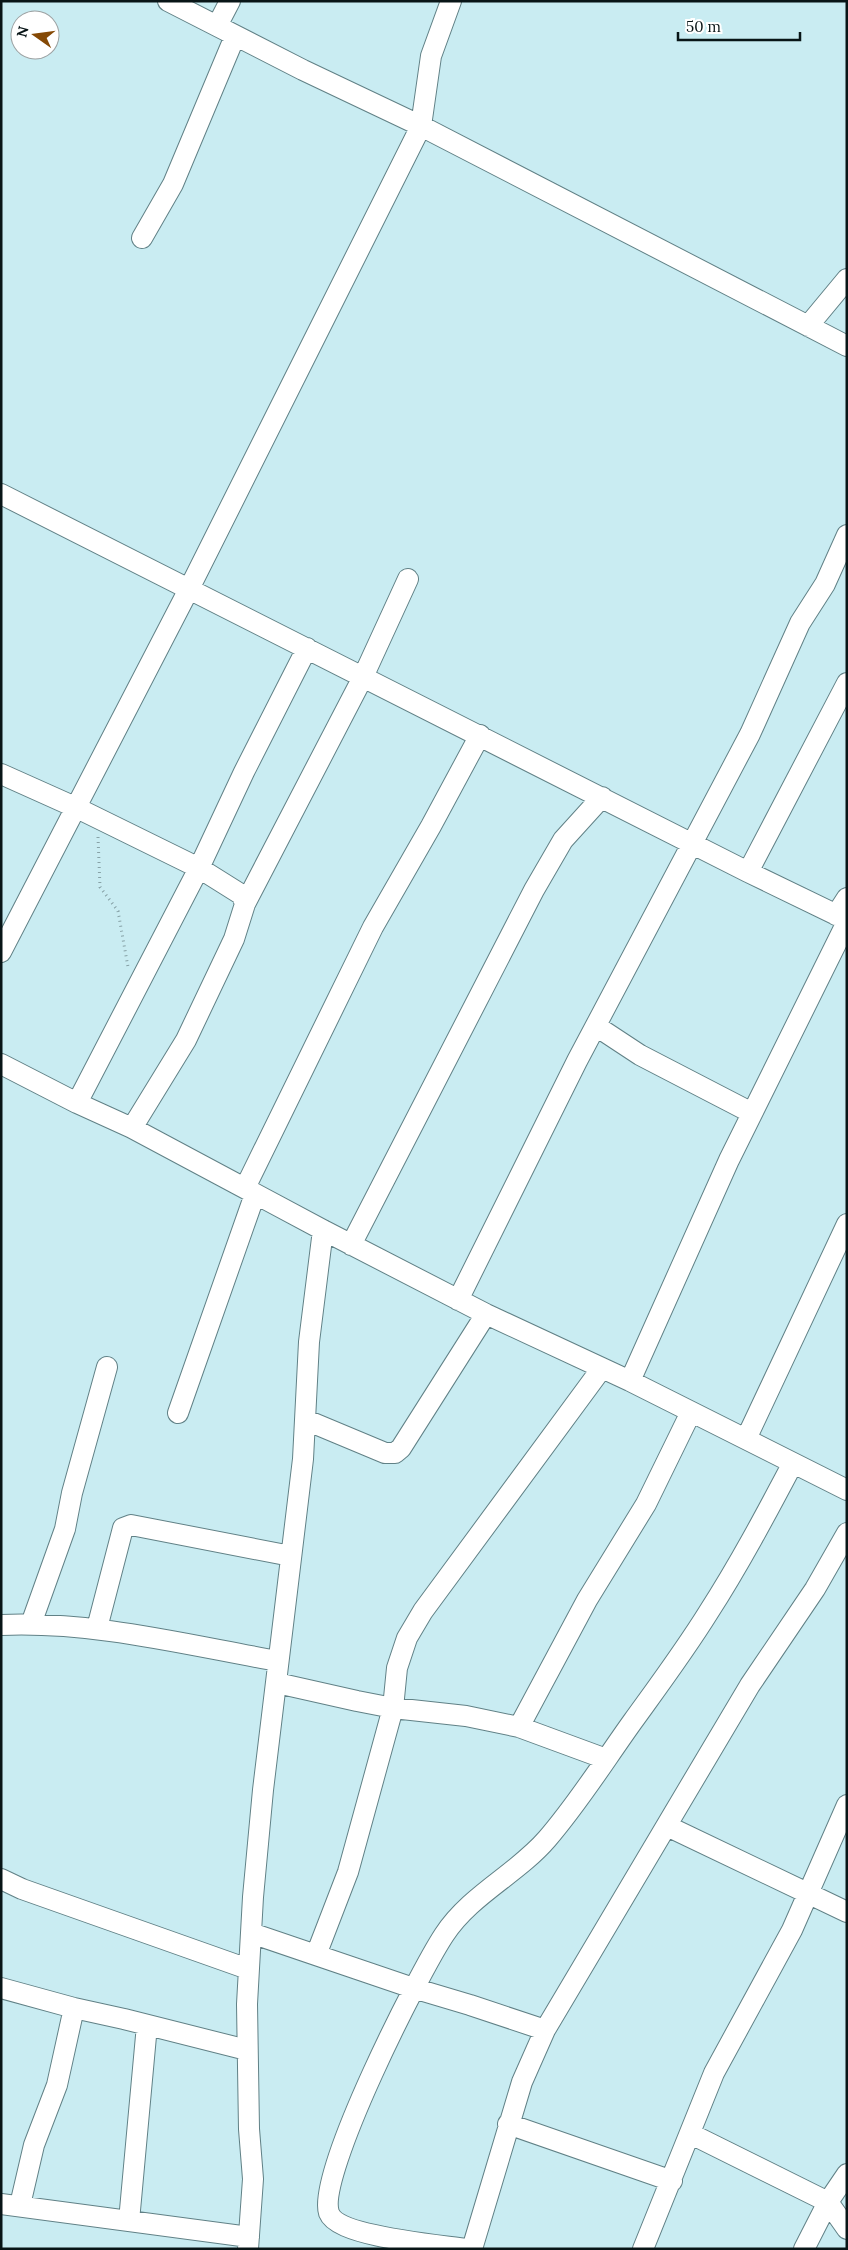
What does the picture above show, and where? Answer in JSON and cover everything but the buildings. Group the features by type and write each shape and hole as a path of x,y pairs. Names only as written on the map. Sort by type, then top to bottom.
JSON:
{"street":[{"path":"168,1 235,36 421,126 847,346"},
{"path":"217,26 230,1"},
{"path":"1,952 189,589 421,126 430,56 451,1"},
{"path":"142,238 173,184 235,36"},
{"path":"808,326 847,279"},
{"path":"1,494 843,919"},
{"path":"458,1300 596,1026 750,734 800,624 826,584 847,535"},
{"path":"132,1128 186,1040 234,939 246,904 364,676 408,579"},
{"path":"77,1103 199,868 244,772 307,648"},
{"path":"748,872 847,682"},
{"path":"178,1413 250,1191 373,926 431,826 480,735"},
{"path":"1,774 77,808 199,868 242,895 246,904"},
{"path":"351,1245 534,890 563,840 602,797"},
{"path":"630,1381 728,1160 843,919 847,898"},
{"path":"596,1026 640,1055 752,1113"},
{"path":"1,1064 77,1103 132,1128 458,1300 630,1381 847,1490"},
{"path":"746,1438 847,1224"},
{"path":"74,2008 57,2085 10,2204 128,2220 249,2243 253,2179 247,2050 248,1969 263,1790 306,1420 309,1342 323,1230"},
{"path":"306,1420 377,1449 395,1453 401,1448 486,1314"},
{"path":"31,1624 65,1529 72,1493 107,1367"},
{"path":"316,1955 348,1872 393,1708 397,1668 407,1638 423,1611 602,1368"},
{"path":"519,1727 587,1600 646,1504 691,1412"},
{"path":"467,2249 363,2233 335,2222 329,2212 332,2180 357,2109 413,1988 446,1932 461,1914 545,1841 606,1759 707,1615 751,1541 793,1463"},
{"path":"97,1628 123,1528 131,1525 290,1556"},
{"path":"472,2249 522,2082 545,2030 750,1685 815,1588 847,1533"},
{"path":"1,1625 31,1624 97,1628 278,1661"},
{"path":"277,1682 393,1708 466,1716 519,1727 606,1759"},
{"path":"643,2249 714,2073 792,1930 847,1805"},
{"path":"667,1826 847,1912"},
{"path":"1,1879 22,1889 248,1969"},
{"path":"251,1933 545,2030"},
{"path":"1,1988 74,2008 247,2050"},
{"path":"128,2220 147,2025"},
{"path":"508,2124 672,2181"},
{"path":"691,2134 828,2202 847,2229"},
{"path":"804,2249 828,2202 847,2174"}],"path":[{"path":"96,818 100,887 118,911 132,998"}]}
